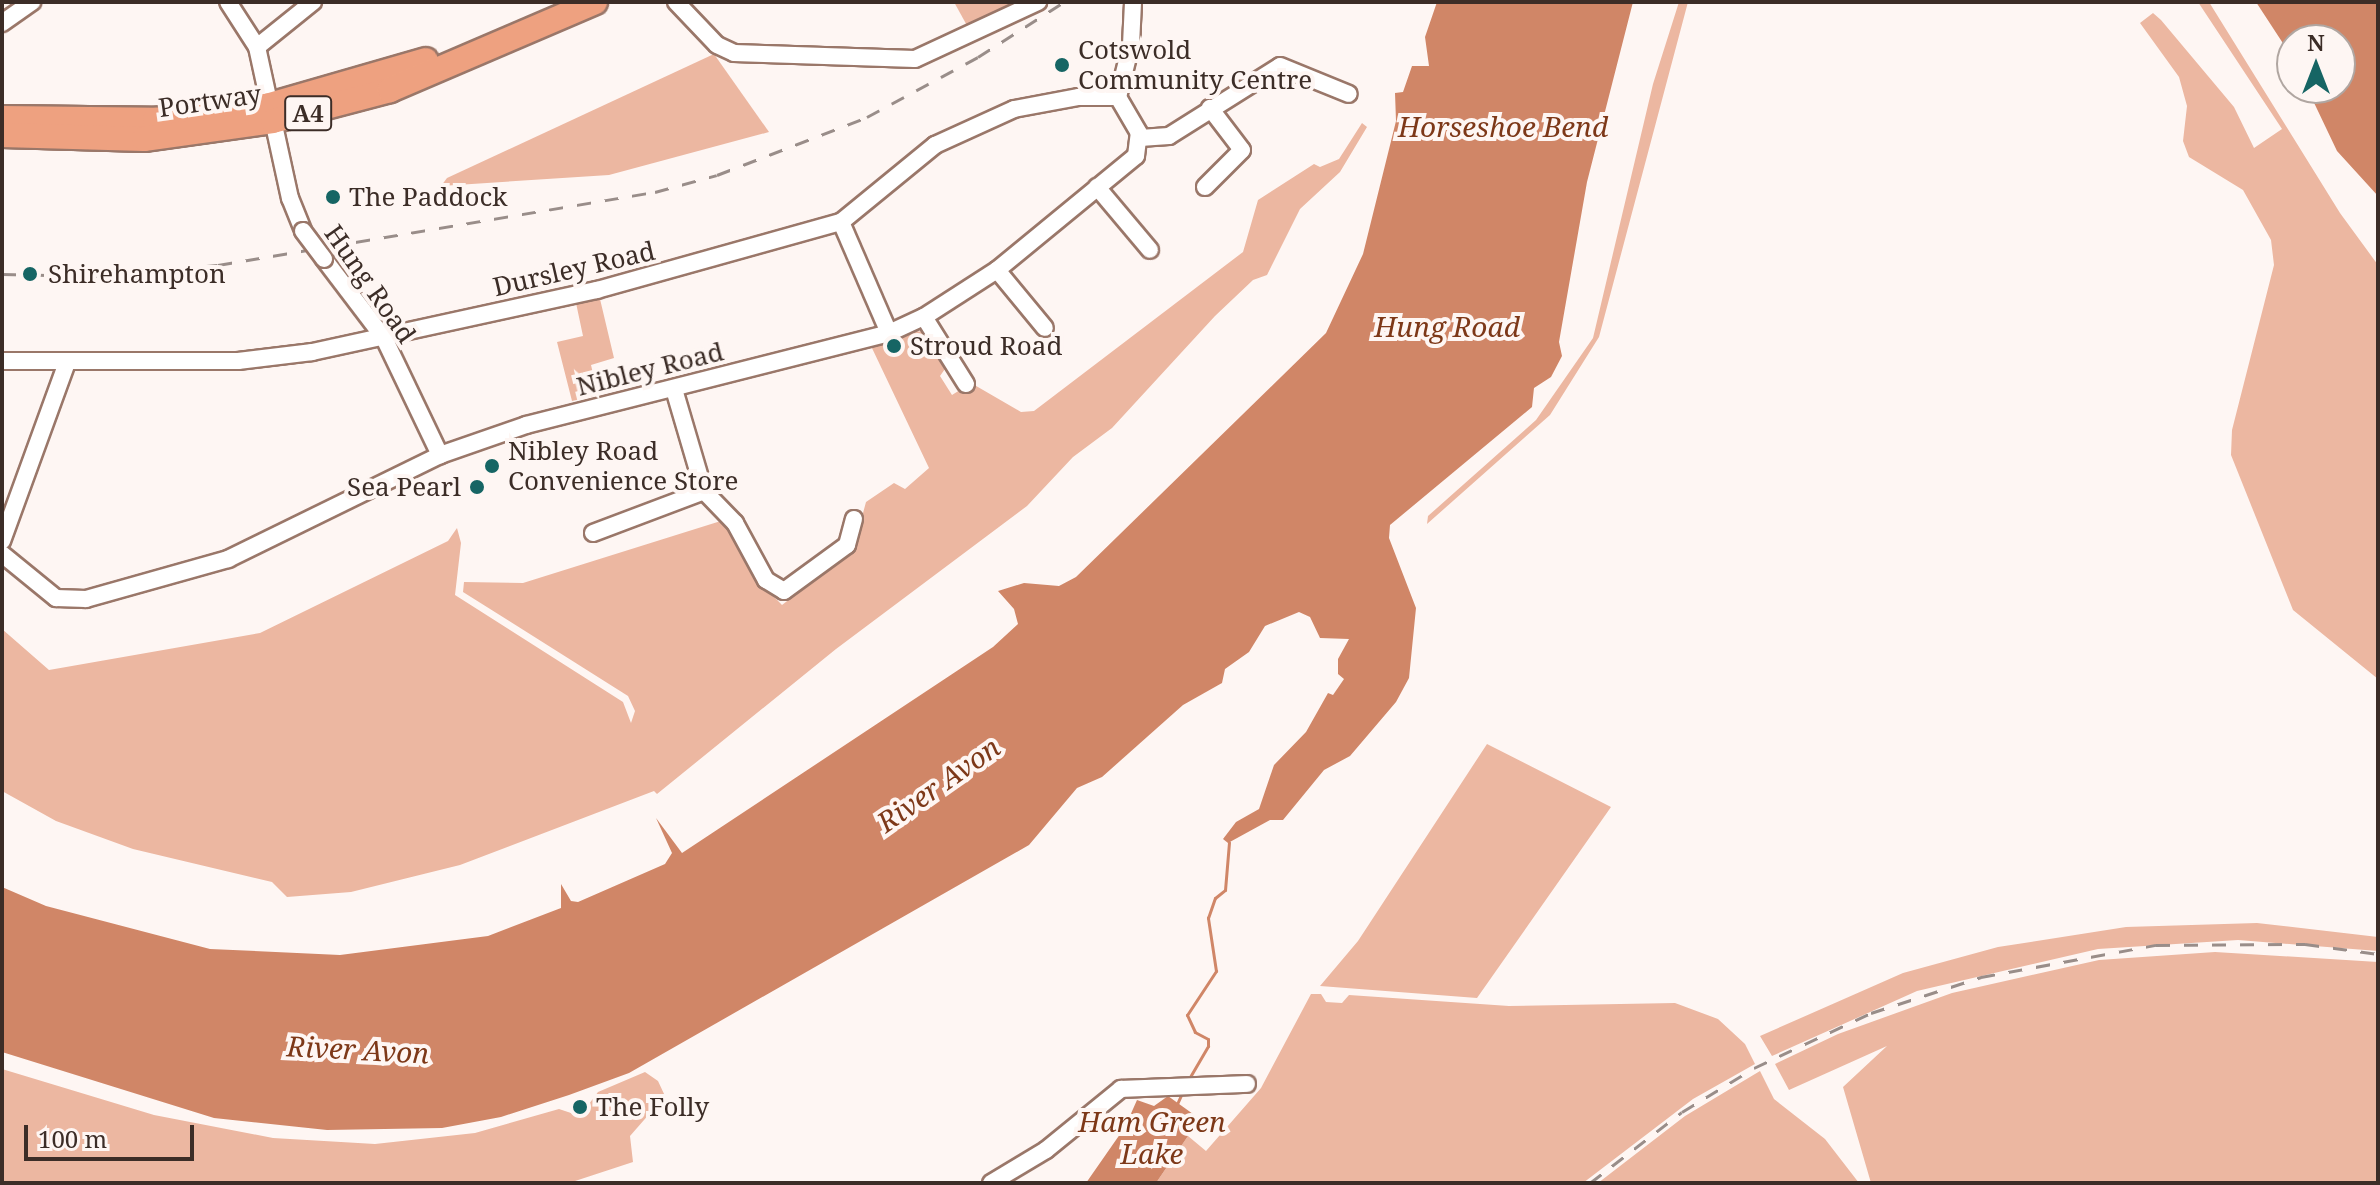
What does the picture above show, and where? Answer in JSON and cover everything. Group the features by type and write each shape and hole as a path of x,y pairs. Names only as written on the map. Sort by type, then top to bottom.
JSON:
{"highway":[{"name":"Portway","path":"2,118 155,120 271,113 410,66 556,2"},
{"name":"Portway","path":"2,135 144,139 390,90 595,2"}],"street":[{"path":"2,23 32,2"},
{"name":"Hung Road","path":"228,2 257,47 290,198 303,231 384,338 440,455"},
{"path":"257,47 313,2"},
{"path":"676,2 717,45 734,53 915,59 1038,2"},
{"path":"1133,2 1131,45 1118,97 1140,138 1169,136 1243,85 1280,66 1328,94 1349,94"},
{"name":"Dursley Road","path":"2,361 238,361 384,338 597,290 841,222 935,145 968,127 1047,101 1118,97"},
{"path":"1205,187 1242,150 1210,108"},
{"name":"Nibley Road","path":"2,554 56,598 86,599 228,559 440,455 526,425 889,333 924,317 997,270 1136,156 1140,138"},
{"path":"1097,187 1150,250"},
{"path":"841,222 889,333"},
{"path":"997,270 1045,328"},
{"path":"924,317 966,384"},
{"path":"2,541 67,362"},
{"path":"674,389 704,491 735,523 766,580 784,591 847,545 854,519"},
{"path":"593,533 704,491"},
{"path":"991,1183 1046,1150 1121,1089 1247,1084"}],"shaded area":[{"path":"954,2 1025,2 970,31"},
{"path":"1679,2 1688,2 1599,337 1550,415 1427,524 1428,516 1536,420 1593,338 1653,84"},
{"path":"2198,2 2209,2 2340,213 2378,265 2378,679 2293,610 2231,455 2232,430 2274,265 2271,240 2243,190 2189,157 2183,141 2187,106 2179,77 2140,23 2153,13 2161,20 2234,107 2254,148 2282,129"},
{"path":"714,54 769,132 609,175 441,186 447,178"},
{"path":"1362,123 1367,127 1340,172 1300,209 1267,275 1253,280 1215,316 1112,428 1073,457 1027,506 836,649 657,794 654,791 460,865 351,892 287,897 272,882 133,849 56,821 2,791 2,629 49,670 260,633 448,541 457,528 461,543 455,595 623,702 631,723 635,711 628,696 463,592 464,582 523,583 724,520 757,579 782,605 853,550 866,502 894,483 905,489 929,468 871,346 912,331 929,332 947,366 940,376 952,395 971,383 1021,412 1034,411 1243,252 1258,200 1314,164 1320,167 1339,159"},
{"path":"600,299 614,358 591,365 598,395 572,401 557,342 583,336 576,303"},
{"path":"1487,744 1611,807 1477,998 1320,986 1358,941"},
{"path":"2257,923 2378,937 2378,951 2238,940 2098,949 1917,991 1772,1056 1760,1036 1903,973 1998,947 2126,927"},
{"path":"2215,952 2378,962 2378,1183 1871,1183 1843,1087 1887,1046 1789,1090 1775,1064 1838,1034 1952,993 2099,960"},
{"path":"1311,994 1321,994 1326,1002 1342,1003 1349,995 1509,1006 1675,1003 1718,1019 1745,1044 1755,1064 1693,1099 1583,1183 1156,1183 1188,1136 1206,1151 1261,1088"},
{"path":"2,1069 154,1115 273,1138 375,1144 475,1133 559,1109 580,1116 598,1092 645,1072 658,1081 665,1096 630,1136 633,1162 569,1183 2,1183"},
{"path":"1760,1071 1774,1099 1825,1139 1859,1183 1598,1183 1685,1116"}],"water":[{"name":"Hung Road","path":"1437,2 1633,2 1587,182 1559,342 1562,356 1551,377 1534,388 1532,407 1390,525 1389,538 1416,608 1409,678 1396,702 1350,756 1324,770 1283,820 1270,820 1228,843 1223,839 1236,822 1259,809 1274,765 1306,732 1328,693 1333,695 1344,679 1338,674 1338,659 1349,639 1320,638 1310,617 1299,612 1265,626 1249,652 1225,669 1222,683 1183,705 1102,777 1077,788 1029,845 629,1073 569,1095 501,1117 442,1128 327,1130 214,1118 2,1052 2,887 46,906 210,949 340,955 488,936 561,908 561,884 571,901 578,902 665,864 672,853 656,818 682,853 993,647 1018,624 1014,609 998,591 1024,583 1059,586 1076,577 1326,333 1363,254 1396,121 1395,93 1403,92 1412,66 1429,66 1425,37"},
{"path":"2256,2 2378,2 2378,196 2337,151 2315,104 2356,104 2356,24 2276,24 2276,33"},
{"name":"Ham Green Lake","path":"1168,1096 1193,1114 1188,1136 1156,1183 1086,1183 1125,1127 1137,1100 1154,1106"}],"waterway":[{"path":"1187,1082 1208,1046 1208,1039 1195,1032 1187,1015 1216,971 1208,918 1215,898 1225,890 1229,842"},
{"path":"1177,1104 1182,1093"}],"railway":[{"path":"2,274 95,276 218,265 655,192 717,175 867,117 978,57 1064,2"},
{"path":"1590,1183 1682,1112 1754,1068 1871,1013 1981,977 2156,945 2305,944 2378,954"}],"place":[{"name":"Cotswold Community Centre","path":"1062,65"},
{"name":"The Paddock","path":"333,197"},
{"name":"Shirehampton","path":"30,274"},
{"name":"Stroud Road","path":"894,346"},
{"name":"Nibley Road Convenience Store","path":"492,466"},
{"name":"Sea Pearl","path":"477,487"},
{"name":"The Folly","path":"580,1107"}],"water label":[{"name":"Horseshoe Bend","path":"1503,126"},
{"name":"River Avon","path":"938,784"},
{"name":"River Avon","path":"358,1049"}]}
